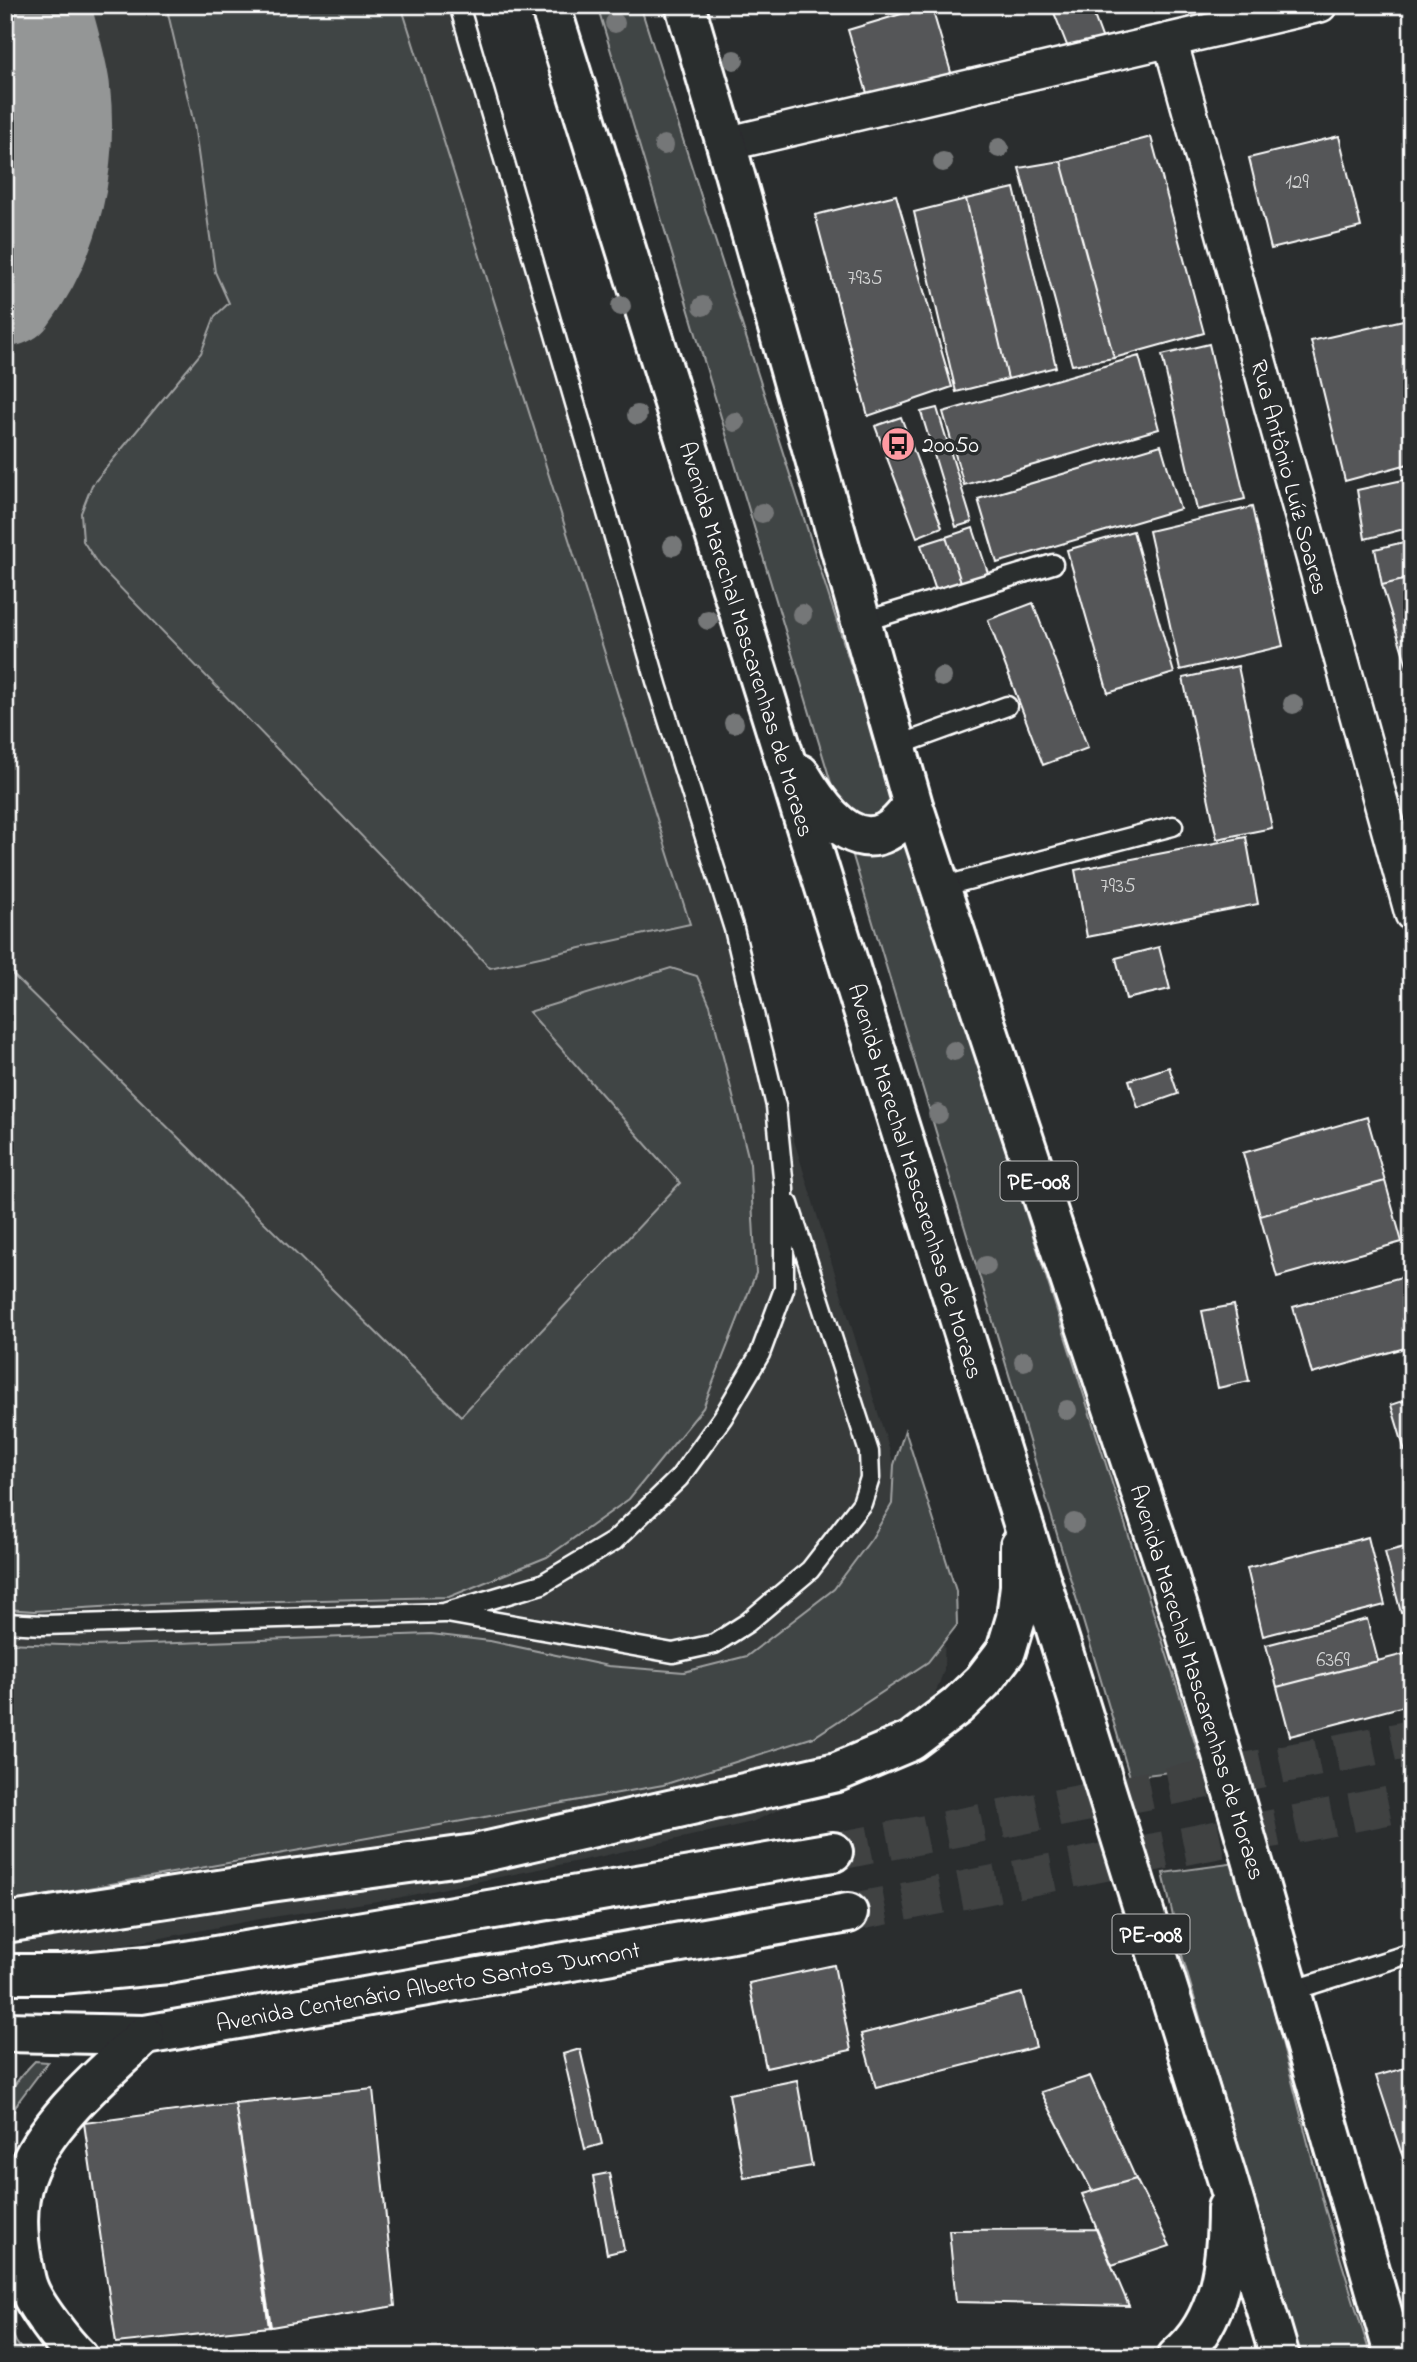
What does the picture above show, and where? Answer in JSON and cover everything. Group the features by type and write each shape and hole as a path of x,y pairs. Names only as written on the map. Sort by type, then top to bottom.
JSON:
{"main road":[{"name":"Avenida Marechal Mascarenhas de Moraes","path":"550,5 1227,2178 1280,2357"},
{"name":"Avenida Marechal Mascarenhas de Moraes","path":"685,5 913,805 1168,1574 1395,2357"},
{"path":"777,736 806,785 830,816 850,832 869,837 886,833 913,805"},
{"path":"5,1923 475,1854 837,1772 911,1741 957,1706 983,1681 1006,1651 1019,1597 1020,1512"},
{"path":"5,1974 61,1974 168,1964 833,1852"},
{"name":"Avenida Centenário Alberto Santos Dumont","path":"8,2038 145,2035 848,1913"},
{"path":"8,2038 61,1974"},
{"path":"78,2357 28,2288 19,2246 18,2213 25,2176 44,2142 68,2109 145,2035"},
{"path":"1177,2357 1202,2327 1218,2294 1227,2249 1227,2178"},
{"path":"1380,2299 1412,2341"}],"street":[{"path":"726,144 1320,5"},
{"name":"Rua Antônio Luíz Soares","path":"1170,40 1412,914"}],"lane":[{"path":"444,1613 542,1584 614,1541 679,1478 723,1417 760,1354 784,1289 783,1188 776,1106 734,929 658,688 459,5"},
{"path":"862,622 1054,564"},
{"path":"897,746 1007,706"},
{"path":"941,887 1173,826"},
{"path":"5,1623 57,1625 444,1613 673,1653 714,1644 747,1623 810,1570 862,1503 870,1478 869,1452 783,1188"},
{"path":"1291,1991 1412,1953"}],"shaded area":[{"path":"5,5 451,5 743,975 929,1578 945,1620 944,1670 925,1722 854,1776 752,1822 397,1898 260,1919 79,1954 5,1964"},
{"path":"166,5 401,5 690,924 490,968 99,566 83,541 81,513 92,485 201,353 215,316 229,303 215,272 194,124"},
{"path":"597,5 640,5 1203,1768 1130,1777"},
{"path":"5,967 461,1416 680,1183 529,1012 671,968 697,976 710,1005 750,1164 756,1273 703,1408 629,1499 547,1557 449,1597 150,1604 34,1611 5,1609"},
{"path":"905,1430 956,1591 957,1625 928,1662 814,1737 663,1785 5,1903 5,1643 91,1646 431,1634 490,1641 608,1666 684,1672 747,1656 834,1589 872,1538 892,1504 894,1465"},
{"path":"1236,1863 1325,2209 1371,2357 1299,2357 1183,1959 1163,1873"},
{"path":"35,2061 48,2062 18,2102 5,2128 6,2106 11,2091"},
{"path":"5,2319 16,2342 27,2357 5,2357"}],"building":[{"path":"931,5 953,79 870,103 848,30"},
{"path":"1051,5 1090,5 1105,45 1072,58"},
{"path":"1339,136 1361,227 1271,249 1249,158"},
{"path":"1151,137 1204,333 1114,358 1061,161"},
{"path":"1061,161 1114,358 1072,365 1019,168"},
{"path":"1014,188 1056,367 1008,379 966,199"},
{"path":"896,195 952,387 868,416 815,215"},
{"path":"966,199 1008,379 956,392 914,212"},
{"path":"1412,318 1412,463 1345,481 1311,341"},
{"path":"1209,344 1245,499 1197,510 1162,355"},
{"path":"1139,356 1159,429 964,485 943,412"},
{"path":"937,408 972,522 956,527 921,412"},
{"path":"901,417 942,527 917,537 875,426"},
{"path":"1161,445 1180,509 997,563 978,499"},
{"path":"1412,478 1412,527 1365,539 1357,490"},
{"path":"1252,507 1283,646 1180,670 1149,531"},
{"path":"973,528 989,576 962,585 946,537"},
{"path":"1133,531 1174,673 1108,693 1067,550"},
{"path":"946,537 962,585 937,594 921,545"},
{"path":"1412,540 1412,578 1382,585 1375,549"},
{"path":"1412,578 1412,682 1382,585"},
{"path":"1033,603 1088,748 1043,765 988,620"},
{"path":"1238,666 1272,828 1217,839 1183,678"},
{"path":"1246,837 1258,904 1087,937 1075,870"},
{"path":"1159,947 1170,989 1126,999 1116,958"},
{"path":"1169,1067 1178,1094 1138,1108 1129,1080"},
{"path":"1367,1117 1385,1181 1260,1216 1243,1153"},
{"path":"1385,1181 1402,1242 1277,1277 1260,1216"},
{"path":"1412,1274 1412,1346 1312,1374 1293,1307"},
{"path":"1234,1305 1249,1381 1218,1388 1202,1311"},
{"path":"1412,1398 1412,1449 1405,1451 1391,1405"},
{"path":"1368,1537 1385,1605 1263,1636 1247,1568"},
{"path":"1412,1545 1412,1610 1401,1613 1385,1552"},
{"path":"1367,1619 1378,1661 1277,1687 1266,1645"},
{"path":"1412,1652 1412,1704 1290,1736 1277,1687"},
{"path":"834,1965 851,2050 766,2068 749,1983"},
{"path":"1022,1993 1036,2047 876,2088 861,2034"},
{"path":"580,2049 602,2144 585,2149 563,2054"},
{"path":"1412,2066 1412,2150 1401,2152 1376,2076"},
{"path":"1090,2076 1136,2179 1092,2191 1041,2092"},
{"path":"797,2080 812,2166 744,2178 729,2094"},
{"path":"373,2089 395,2306 271,2327 235,2103"},
{"path":"235,2103 269,2327 116,2343 84,2123"},
{"path":"1412,2150 1412,2180 1401,2152"},
{"path":"609,2173 624,2250 607,2254 593,2176"},
{"path":"1136,2179 1170,2246 1112,2265 1082,2194"},
{"path":"1096,2229 1129,2306 956,2302 949,2230"}],"taxiway":[{"path":"5,293 33,247 43,222 58,143 56,89 36,5"}],"tunnel":[{"path":"833,1852 1412,1739"},
{"path":"848,1913 1412,1801"}],"place":[{"name":"20050","path":"898,444"}]}
